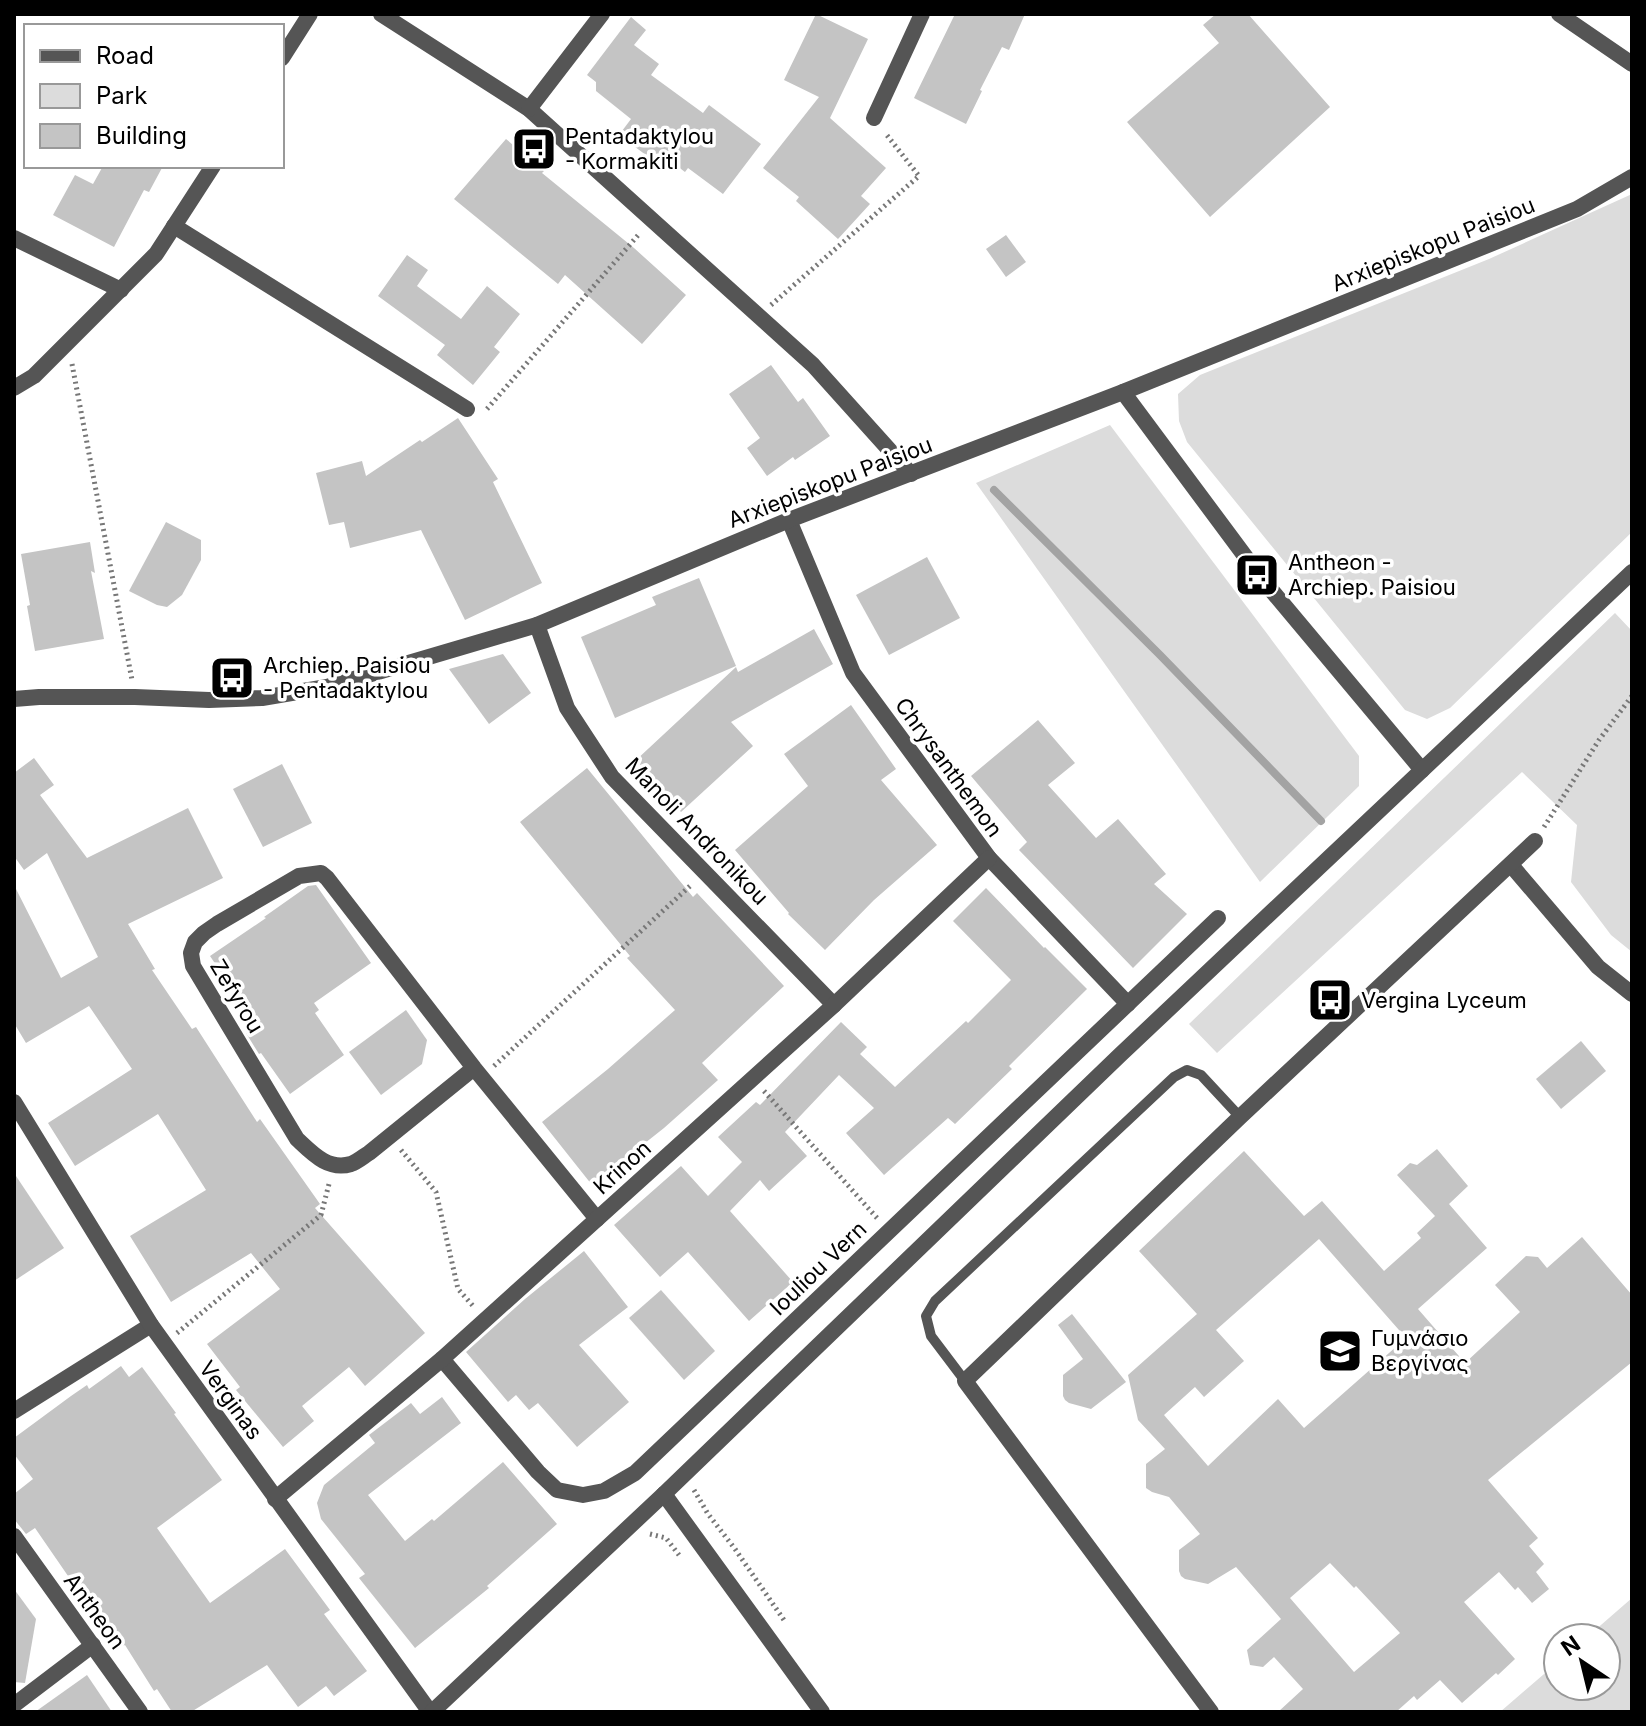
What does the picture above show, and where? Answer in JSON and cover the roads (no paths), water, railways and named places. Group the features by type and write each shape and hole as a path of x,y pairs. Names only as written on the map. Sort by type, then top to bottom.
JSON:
{"street":[{"path":"284,55 310,14"},
{"path":"381,14 529,109 813,365 911,474"},
{"path":"529,109 602,14"},
{"path":"874,118 922,14"},
{"path":"1559,14 1632,64"},
{"path":"14,388 34,376 156,254 212,168"},
{"name":"Arxiepiskopu Paisiou","path":"14,699 262,698 327,687 537,625 789,520 1123,392 1577,209 1632,177"},
{"path":"174,226 467,409"},
{"path":"14,238 121,290"},
{"path":"1123,392 1262,579 1422,770"},
{"name":"Chrysanthemon","path":"789,520 853,673 989,858 1128,1004"},
{"path":"431,1712 664,1494 1109,1065 1632,572"},
{"name":"Manoli Andronikou","path":"537,625 567,708 612,777 834,1005"},
{"path":"1211,1712 965,1381 1240,1117 1535,841"},
{"name":"Krinon","path":"275,1499 442,1359 834,1005 989,858"},
{"path":"1511,865 1598,967 1632,994"},
{"name":"Zefyrou","path":"478,1073 351,1164 334,1165 316,1157 297,1139 193,966 191,953 195,942 204,933 299,876 321,873 334,884 478,1073 597,1219"},
{"name":"Iouliou Vern","path":"442,1359 538,1472 557,1490 583,1495 604,1491 635,1473 1218,918"},
{"name":"Verginas","path":"14,1102 151,1325 431,1712"},
{"path":"14,1411 151,1325"},
{"path":"664,1494 822,1712"},
{"name":"Antheon","path":"14,1536 140,1712"},
{"path":"14,1705 93,1645"}],"lane":[{"path":"965,1381 931,1336 926,1316 935,1301 1174,1077 1187,1070 1201,1075 1240,1117"}],"waterway":[{"path":"994,490 1321,821"}],"place":[{"name":"Pentadaktylou - Kormakiti","path":"534,149"},
{"name":"Antheon - Archiep. Paisiou","path":"1257,575"},
{"name":"Archiep. Paisiou - Pentadaktylou","path":"232,678"},
{"name":"Vergina Lyceum","path":"1330,1000"},
{"name":"Γυμνάσιο Βεργίνας","path":"1340,1351"}]}
